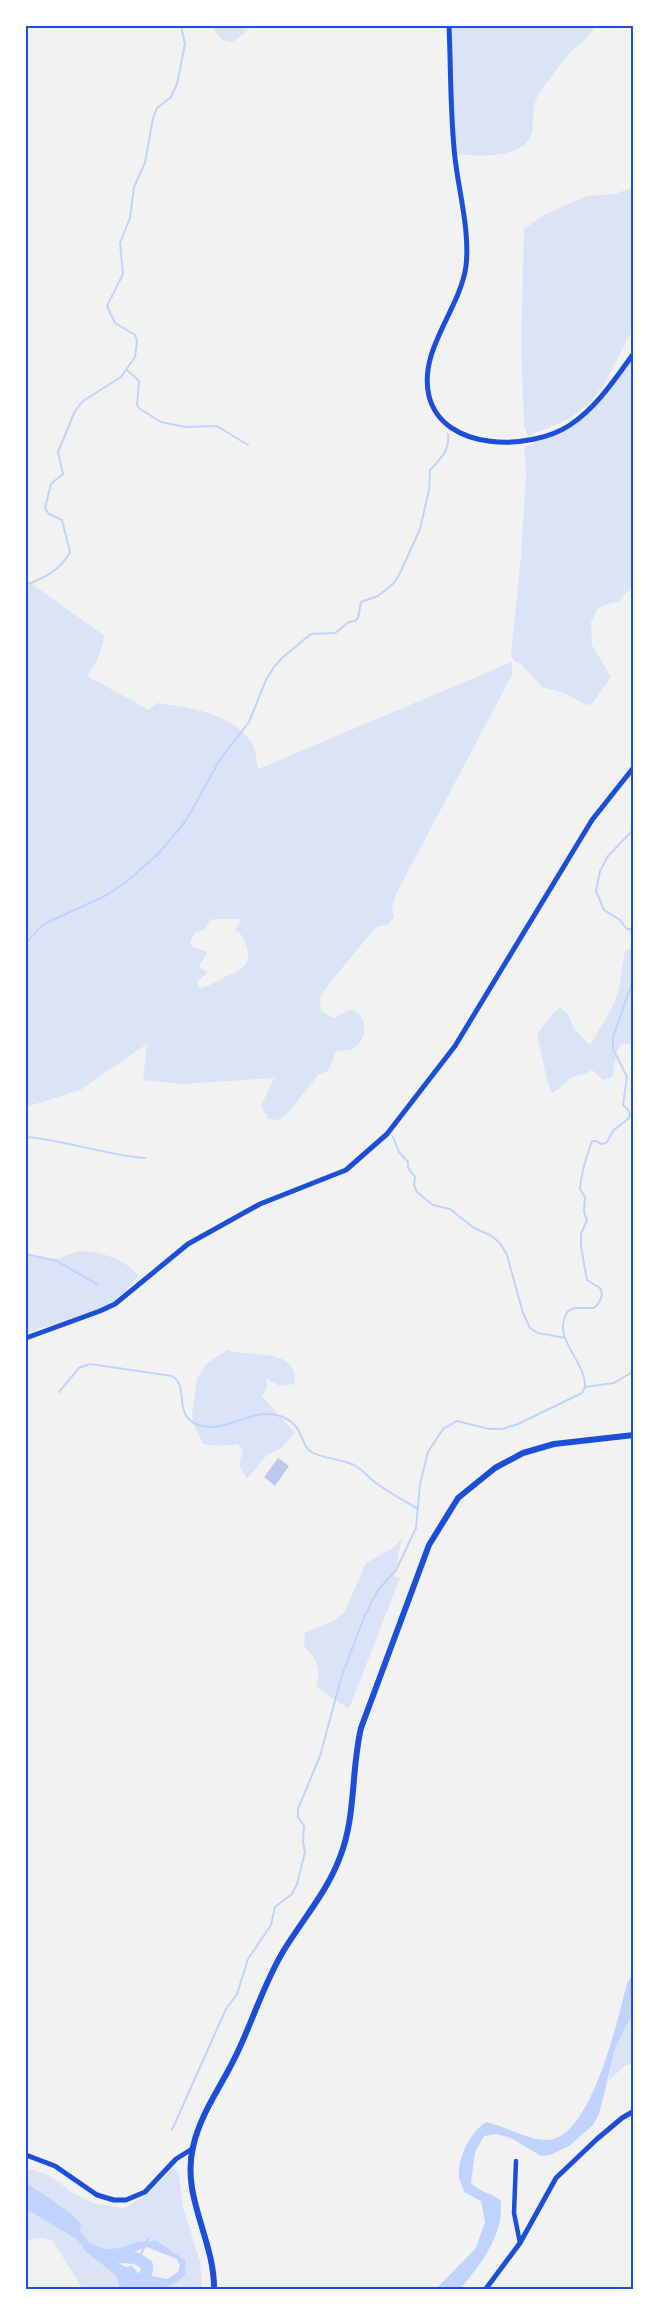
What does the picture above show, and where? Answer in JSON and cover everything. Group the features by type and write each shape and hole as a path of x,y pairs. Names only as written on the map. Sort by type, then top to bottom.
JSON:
{"main road":[{"path":"214,2289 209,2253 193,2201 190,2180 192,2149 209,2104 239,2051 283,1951 328,1883 341,1856 348,1826 355,1751 361,1728 429,1545 458,1498 495,1468 523,1453 554,1444 633,1435"}],"street":[{"path":"449,26 455,157 463,201 466,266 460,293 443,326 429,364 427,380 434,408 456,430 481,441 506,441 543,436 569,426 589,410 633,353"},
{"path":"26,1338 115,1304 188,1244 260,1204 346,1170 387,1134 455,1046 592,820 633,767"},
{"path":"485,2289 520,2243 556,2178 597,2139 633,2111"},
{"path":"26,2155 56,2166 97,2195 126,2200 145,2192 176,2159 192,2149"},
{"path":"516,2161 514,2213 520,2243"}],"shaded area":[{"path":"211,26 253,26 233,42 222,40"},
{"path":"447,26 596,26 564,60 538,95 534,105 532,132 528,141 520,148 510,152 473,155 453,153"},
{"path":"633,187 633,329 603,386 587,405 569,419 528,436 524,426 521,345 524,229 543,215 587,196 615,194"},
{"path":"633,350 633,586 618,602 603,605 597,610 591,622 592,645 611,677 592,704 586,705 565,693 542,687 521,664 514,661 511,655 521,556 526,474 524,447 571,427 602,399"},
{"path":"26,580 105,636 97,661 87,676 149,710 157,703 196,709 233,724 253,745 258,769 512,662 512,675 396,894 392,909 394,917 389,924 376,927 320,997 321,1011 333,1018 351,1010 357,1013 364,1023 363,1036 356,1047 336,1052 328,1071 319,1074 288,1113 279,1120 268,1119 261,1106 274,1078 182,1084 143,1080 147,1044 80,1090 26,1107","holes":["241,919 235,930 245,943 248,952 246,963 233,973 208,986 199,988 197,982 208,972 201,969 199,965 207,954 206,951 193,947 190,942 195,933 204,930 210,920"]},
{"path":"633,947 633,1046 626,1044 618,1049 611,1078 603,1080 592,1070 573,1077 552,1093 537,1034 554,1012 560,1008 568,1014 574,1029 590,1045 611,1010 619,989 625,951"},
{"path":"79,1251 112,1257 133,1270 138,1276 119,1297 102,1309 26,1333 26,1255 56,1259"},
{"path":"228,1350 281,1359 289,1364 294,1372 295,1384 280,1386 266,1378 267,1388 262,1396 295,1433 281,1448 266,1456 247,1479 239,1465 243,1449 237,1444 218,1446 203,1444 193,1423 197,1378 207,1363"},
{"path":"402,1538 394,1576 400,1578 349,1709 316,1687 318,1669 315,1660 304,1646 305,1633 335,1620 345,1611 366,1563 393,1548"},
{"path":"633,2012 633,2063 625,2066 608,2081 616,2046"},
{"path":"174,2167 179,2174 183,2208 200,2261 202,2289 158,2289 174,2284 187,2264 157,2241 138,2242 119,2248 105,2249 90,2243 68,2218 26,2195 26,2168 46,2174 71,2192 96,2204 124,2208 148,2194"},
{"path":"26,2209 78,2240 86,2252 116,2274 118,2289 83,2289 52,2240 41,2238 26,2240"}],"water":[{"path":"633,1975 633,2012 616,2046 599,2114 593,2125 569,2146 550,2155 541,2156 511,2138 497,2134 484,2136 475,2152 471,2183 501,2201 499,2226 490,2248 460,2289 432,2289 437,2288 476,2248 485,2222 481,2201 464,2192 459,2178 462,2155 470,2139 486,2122 539,2139 547,2140 563,2135 577,2120 600,2075 627,1983"},
{"path":"26,2195 68,2218 90,2243 105,2249 119,2248 138,2242 157,2241 186,2261 185,2274 179,2280 163,2288 118,2289 116,2275 86,2252 78,2240 26,2209","holes":["147,2247 177,2259 180,2266 178,2272 167,2279 138,2273 132,2266 126,2267 118,2263 117,2258"]}],"building":[{"path":"278,1458 289,1466 275,1486 264,1477"}],"waterway":[{"path":"26,585 57,569 70,552 62,520 49,514 45,508 51,484 63,474 58,452 75,411 83,401 121,377 135,357 137,341 135,335 115,323 107,306 123,274 120,243 130,218 134,187 145,163 153,118 157,108 171,97 177,84 185,44 181,26"},
{"path":"127,370 139,381 137,405 140,409 161,422 185,427 217,426 248,445"},
{"path":"26,944 38,929 48,922 105,896 126,882 158,854 185,822 221,758 249,722 266,680 274,667 311,634 335,633 349,622 355,621 358,618 361,602 378,596 394,583 420,529 429,490 430,470 446,450 448,434"},
{"path":"634,829 608,856 600,871 596,891 604,910 620,920 627,929 634,930"},
{"path":"585,1387 584,1377 566,1340 563,1330 564,1321 568,1311 575,1308 594,1308 601,1296 600,1288 587,1280 581,1247 581,1234 587,1220 584,1212 585,1197 580,1189 584,1165 592,1141 606,1143 614,1130 629,1117 628,1109 623,1105 627,1077 613,1049 613,1037 631,986 634,967"},
{"path":"26,1137 145,1158"},
{"path":"393,1137 399,1152 408,1162 408,1168 415,1177 414,1185 417,1192 433,1205 450,1209 474,1228 490,1235 500,1243 507,1255 523,1313 530,1328 538,1333 565,1338"},
{"path":"26,1254 57,1261 98,1285"},
{"path":"59,1392 79,1368 90,1364 172,1376 180,1386 185,1412 194,1423 205,1427 216,1427 261,1415 272,1414 283,1417 295,1425 310,1451 354,1465 376,1483 418,1509"},
{"path":"172,2130 226,2009 237,1994 248,1959 271,1925 275,1907 292,1894 297,1884 305,1852 304,1826 298,1817 298,1809 320,1756 342,1675 365,1615 378,1590 396,1570 416,1528 420,1484 428,1452 443,1429 457,1421 489,1429 502,1429 518,1424 582,1393 585,1387 614,1383 634,1371"},
{"path":"26,2190 75,2226"},
{"path":"139,2259 148,2239"},
{"path":"103,2256 136,2258 147,2265 144,2276 128,2290"}]}
